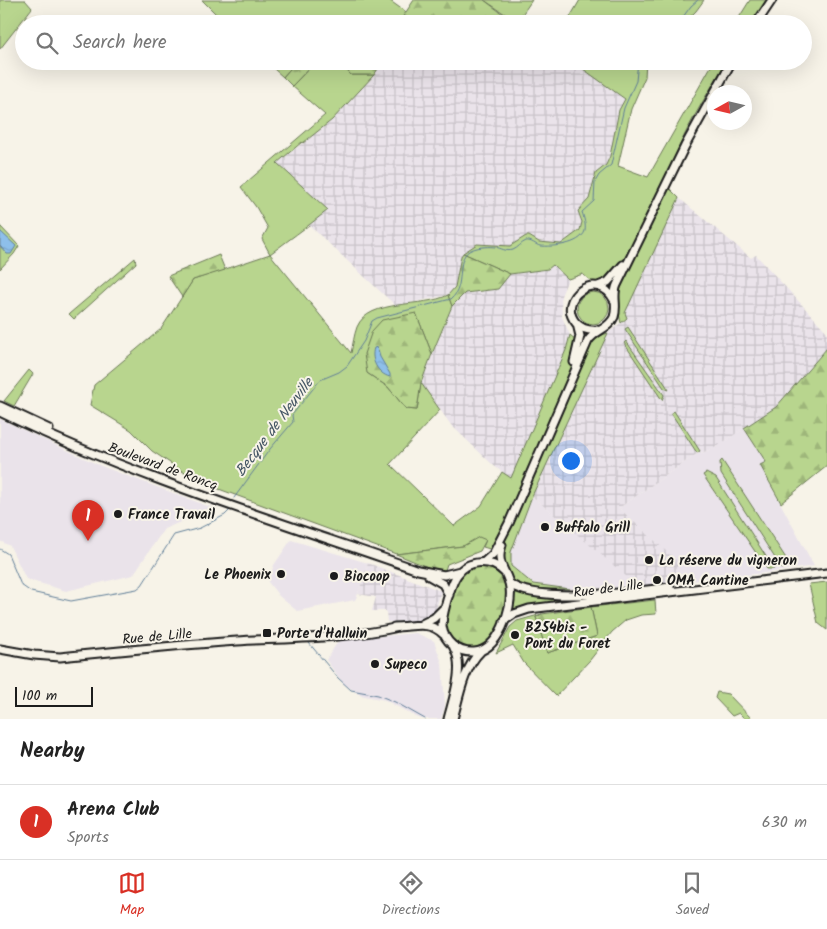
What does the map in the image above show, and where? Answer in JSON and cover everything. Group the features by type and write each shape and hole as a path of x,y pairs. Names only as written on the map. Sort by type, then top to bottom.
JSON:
{"main road":[{"path":"762,15 772,0"},
{"path":"484,562 493,554 509,523 588,341 598,330 608,325 613,319 616,308 616,287 684,146 727,70"},
{"path":"568,384 579,338 577,323 571,311 574,296 585,287 598,286 610,281 633,253"},
{"path":"598,286 607,290 615,301"},
{"path":"577,323 586,330 598,330"},
{"name":"Boulevard de Roncq","path":"0,406 82,448"},
{"name":"Boulevard de Roncq","path":"0,412 139,471 418,570"},
{"path":"453,719 474,659 481,651 494,643 504,621 510,596 510,583 500,563 500,552 509,523"},
{"path":"418,570 444,576 460,571 472,564 484,562 504,572"},
{"path":"418,570 440,582 446,588 448,599"},
{"path":"448,719 459,667 458,656 445,636 442,625 455,578 460,571"},
{"name":"Rue de Lille","path":"504,621 514,614 529,609 644,597 827,573"},
{"name":"Rue de Lille","path":"510,583 516,588 527,591 586,595 638,592 699,584 717,586"},
{"name":"Rue de Lille","path":"412,626 426,623 434,618 440,613 448,599"},
{"name":"Rue de Lille","path":"0,648 80,654 412,626 433,626 445,636"},
{"path":"452,645 466,652 481,651"}],"shaded area":[{"path":"376,70 585,70 625,99 619,110 610,156 606,165 596,173 589,199 578,211 582,222 580,230 561,244 539,242 526,236 510,246 477,244 461,256 455,287 448,295 396,306 309,225 327,210 277,163 332,120"},
{"path":"679,198 751,258 756,255 827,332 827,348 776,407 713,449 695,455 619,508 678,562 680,582 639,587 532,496 608,333 627,318 625,314 635,288"},
{"path":"553,265 568,279 561,296 562,317 570,335 566,350 511,479 493,465 451,425 421,383 452,306 465,293 498,289 510,274 548,269"},
{"path":"0,419 101,466 213,508 164,529 133,575 66,591 26,579 10,546 0,541"},
{"path":"744,428 766,462 760,465 814,566 680,582 677,562 619,508 695,455 713,449"},
{"path":"532,496 639,587 570,589 533,584 511,566 511,552"},
{"path":"291,540 368,563 355,600 297,611 279,596 268,582 274,565"},
{"path":"368,563 441,591 434,617 421,621 387,622 386,611 372,611 376,597 358,594"},
{"path":"416,633 434,641 442,663 445,706 441,719 422,719 385,700 360,695 343,683 326,660 339,640"}],"green space":[{"path":"0,0 25,0 32,8 27,15 15,15 15,30 0,49"},
{"path":"202,0 389,0 407,13 405,15 217,15"},
{"path":"414,0 484,0 503,14 502,15 404,15"},
{"path":"484,0 532,0 522,15 506,15"},
{"path":"580,0 704,0 692,15 571,15"},
{"path":"750,0 767,0 757,15 741,15"},
{"path":"275,70 289,70 283,77"},
{"path":"289,70 307,70 292,86 283,77"},
{"path":"307,70 346,70 351,75 374,75 332,120 277,163 328,210 270,254 262,239 268,228 256,207 241,187 325,115 292,86"},
{"path":"346,70 377,70 374,75 351,75"},
{"path":"585,70 645,70 645,77 631,109 618,166 648,177 709,70 722,70 712,85 707,85 707,94 687,130 649,212 626,256 606,281 596,283 583,274 568,279 553,265 548,269 510,274 463,253 477,244 510,246 526,236 539,242 561,244 580,230 582,222 578,211 589,199 596,173 606,165 610,156 619,110 625,99"},
{"path":"669,188 679,198 625,313 627,318 621,323 618,309 618,291"},
{"path":"0,226 19,246 0,269"},
{"path":"463,253 510,274 498,289 465,293 452,306 448,295 455,287"},
{"path":"270,254 351,353 357,327 363,318 373,312 398,305 438,299 448,295 452,306 432,354 416,313 367,373 388,387 406,409 417,410 421,383 440,410 390,464 454,526 481,506 502,472 511,478 566,350 570,335 588,345 599,336 608,333 532,496 511,552 511,566 533,584 570,589 526,589 516,585 504,563 503,553 483,547 486,540 463,546 396,554 197,481 152,451 131,430 90,405 94,385 161,329 193,280"},
{"path":"219,255 225,270 193,280 182,297 168,276"},
{"path":"135,258 136,263 74,319 69,314"},
{"path":"593,292 599,293 604,297 608,302 608,314 604,319 599,323 593,324 587,323 582,319 578,314 577,308 578,302 582,297 587,293"},
{"path":"416,313 432,354 421,383 417,410 406,409 388,387 367,373 364,354 372,331 382,320"},
{"path":"628,327 669,390 664,388 625,329"},
{"path":"626,341 664,395 662,400 624,343"},
{"path":"827,348 827,466 781,503 760,465 766,462 744,428 776,407"},
{"path":"29,370 33,374 14,406 4,401"},
{"path":"674,411 700,451 697,453 671,413"},
{"path":"722,460 791,566 782,569 721,474 720,462"},
{"path":"706,473 716,478 774,569 767,569 703,475"},
{"path":"479,537 486,540 480,551 447,564 445,570 430,568 396,554 463,546"},
{"path":"477,566 495,570 505,582 507,599 503,617 495,634 483,646 469,650 454,643 449,637 446,619 449,600 457,582 465,572"},
{"path":"827,582 827,630 818,623 809,584"},
{"path":"514,591 528,595 586,597 586,599 544,604 511,611"},
{"path":"655,600 656,614 641,615 626,620 612,632 590,660 556,696 524,663 513,645 496,653 510,627 517,621 542,614 536,617 547,653 597,636 591,607"},
{"path":"591,607 597,636 547,653 536,617 542,614"},
{"path":"717,692 728,694 752,719 745,719 739,713 732,716 715,698"}],"water":[{"path":"0,231 16,246 11,254 7,254 0,246"},
{"path":"377,347 390,377 382,373 374,362 374,348"}],"waterway":[{"name":"Becque de Neuville","path":"684,15 698,0"},
{"name":"Becque de Neuville","path":"234,498 270,449 293,422 292,415 320,380 339,372 347,366 364,341 372,321 377,318 451,299 456,294 458,288 462,261 469,251 489,247 510,250 515,249 526,241 540,246 552,246 566,244 582,236 585,231 582,212 594,201 595,182 599,175 611,165 624,108 636,81 637,70"},
{"name":"Becque de Neuville","path":"0,549 8,554 21,585 31,592 71,601 137,589 142,585 174,535 200,528 229,511"},
{"path":"309,643 338,678 351,690 378,695 425,719"}],"place":[{"name":"France Travail","path":"118,514"},
{"name":"Buffalo Grill","path":"545,527"},
{"name":"Arena Club","path":"88,541"},
{"name":"La réserve du vigneron","path":"649,560"},
{"name":"Le Phoenix","path":"281,574"},
{"name":"Biocoop","path":"334,576"},
{"name":"OMA Cantine","path":"657,580"},
{"name":"Porte d'Halluin","path":"267,633"},
{"name":"B254bis - Pont du Foret","path":"515,635"},
{"name":"Supeco","path":"375,664"}]}
